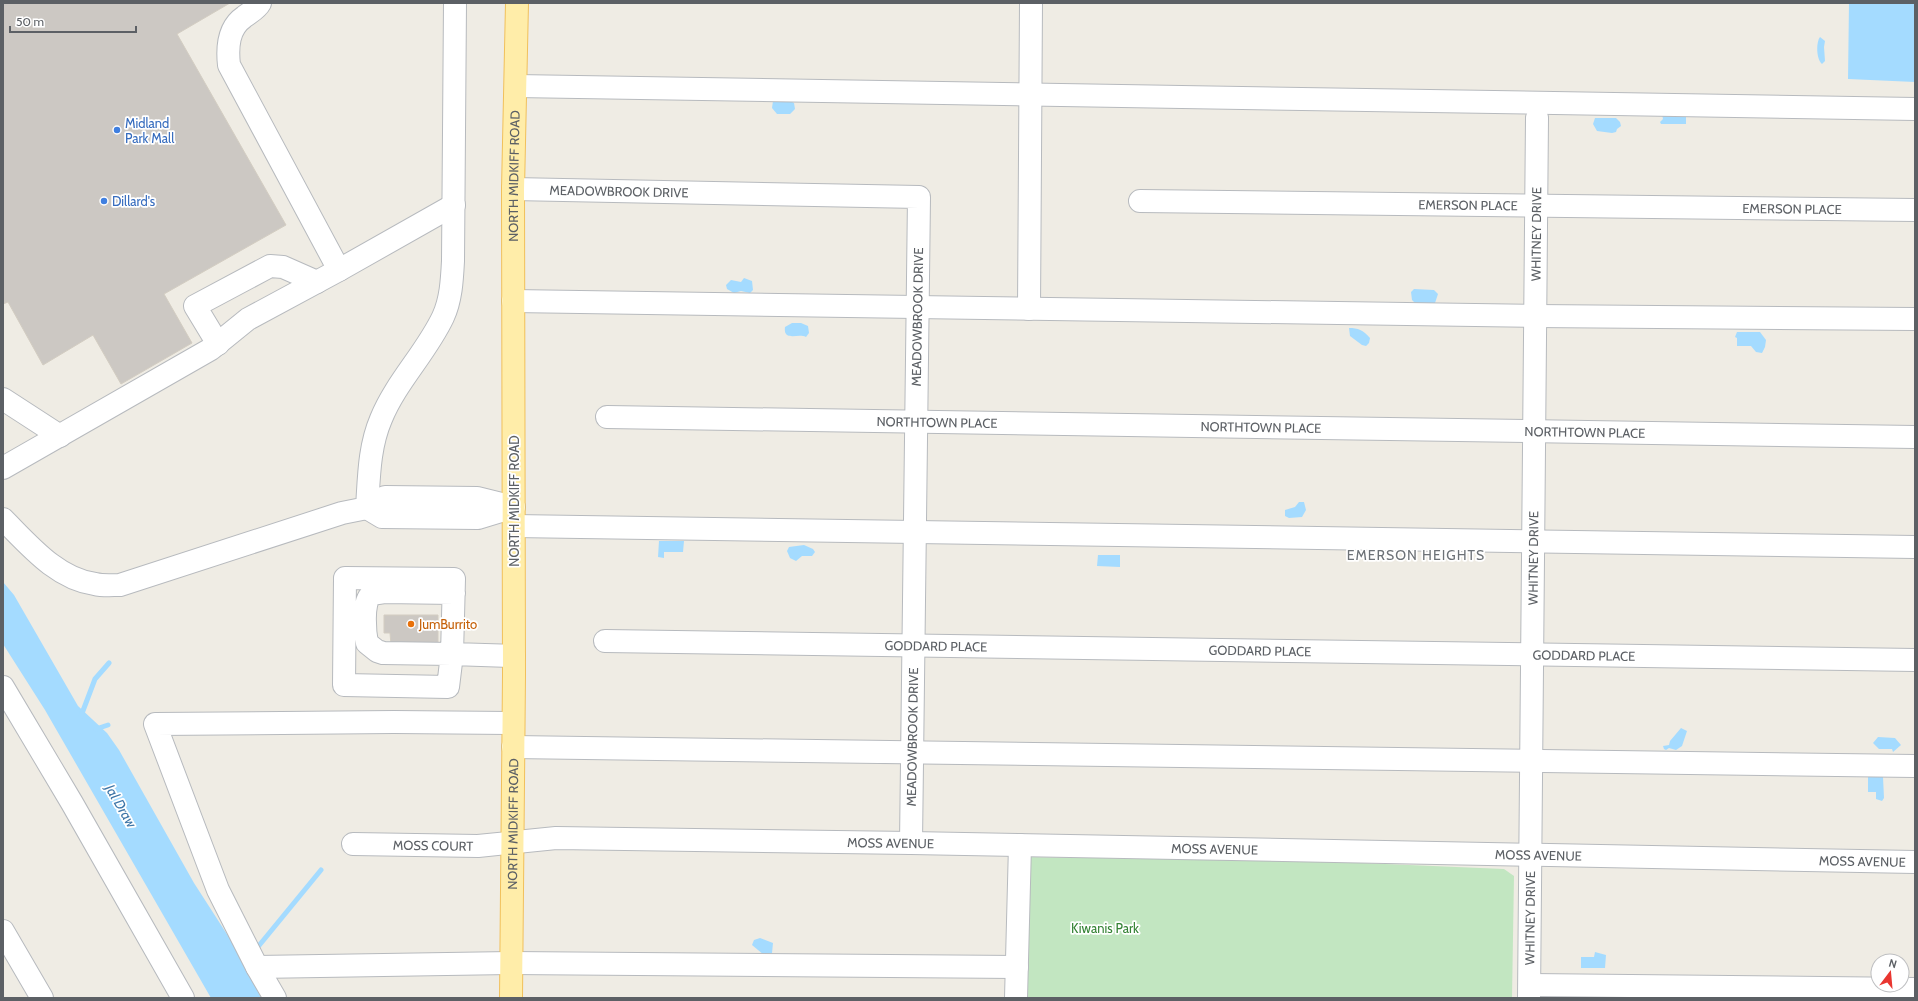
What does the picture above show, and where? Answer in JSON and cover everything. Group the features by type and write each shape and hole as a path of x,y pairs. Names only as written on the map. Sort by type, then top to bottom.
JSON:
{"main road":[{"name":"NORTH MIDKIFF ROAD","path":"511,998 514,656 513,301 517,3"}],"street":[{"path":"260,3 254,10 237,22 232,30 227,51 229,65 339,270"},
{"path":"368,508 372,444 381,417 395,391 436,329 448,303 452,275 454,205 455,3"},
{"path":"1029,309 1031,3"},
{"path":"516,86 1915,109"},
{"name":"WHITNEY DRIVE","path":"1530,992 1537,118"},
{"name":"MEADOWBROOK DRIVE","path":"514,189 919,197 915,421 911,843"},
{"name":"EMERSON PLACE","path":"1140,200 1915,210"},
{"path":"3,468 218,344 248,319 454,205"},
{"path":"218,344 195,306 270,266 283,267 317,282"},
{"path":"513,301 1535,316 1915,319"},
{"path":"3,399 60,436"},
{"name":"NORTHTOWN PLACE","path":"607,417 1915,437"},
{"path":"3,519 46,561 71,577 96,584 120,585 342,513 368,508 382,518 514,517 914,532 1915,547"},
{"path":"345,578 454,579 452,654 448,687 344,685 345,578"},
{"path":"454,593 384,592 374,594 367,599 365,611 367,643 377,651 388,654 514,656"},
{"name":"GODDARD PLACE","path":"605,641 1915,660"},
{"path":"3,687 72,803 183,998"},
{"path":"275,998 257,967 218,890 155,724 386,722 513,723"},
{"path":"513,747 1915,766"},
{"name":"MOSS AVENUE","path":"513,842 556,838 911,843 1915,862"},
{"name":"MOSS COURT","path":"353,844 478,846 513,842"},
{"path":"1016,998 1020,845"},
{"path":"3,932 42,998"},
{"path":"257,967 511,963 1017,967"},
{"path":"1530,992 1915,989"}],"green space":[{"name":"Kiwanis Park","path":"1026,857 1314,861 1504,869 1514,876 1512,998 1024,998"}],"water":[{"path":"1849,3 1915,3 1915,82 1848,79"},
{"path":"1820,37 1825,41 1825,61 1822,64 1820,62 1817,50"},
{"path":"773,101 790,101 794,103 795,109 790,114 777,114 772,108"},
{"path":"1662,114 1686,114 1686,124 1661,124 1660,122 1663,119"},
{"path":"1595,118 1616,118 1620,122 1621,126 1616,132 1612,133 1597,131 1593,124"},
{"path":"744,278 752,281 753,290 750,293 741,291 734,293 727,289 726,285 731,280 741,282"},
{"path":"1414,289 1434,290 1438,294 1435,303 1416,304 1412,300 1411,292"},
{"path":"792,323 801,323 808,326 809,333 806,337 789,336 786,334 785,327"},
{"path":"1349,328 1363,331 1370,338 1369,343 1366,346 1362,345 1350,336"},
{"path":"1737,332 1760,332 1766,340 1762,353 1756,352 1751,346 1737,346 1737,338 1735,337"},
{"path":"1299,502 1304,502 1306,510 1302,517 1289,518 1285,516 1285,510 1295,507"},
{"path":"659,541 684,541 683,552 664,552 664,558 658,557"},
{"path":"804,545 813,549 815,552 812,556 802,556 796,561 790,558 787,551 789,547"},
{"path":"1098,555 1120,555 1120,567 1097,566"},
{"name":"Jal Draw","path":"3,582 14,595 78,706 107,733 119,750 194,883 241,956 261,998 211,998 45,710 3,644"},
{"path":"1681,728 1687,731 1682,746 1676,750 1669,748 1666,750 1664,749 1663,746 1669,745 1670,741"},
{"path":"1878,737 1895,738 1901,745 1893,752 1892,749 1879,749 1873,743"},
{"path":"1868,777 1883,777 1884,798 1882,801 1876,799 1876,792 1868,792"},
{"path":"760,938 773,943 772,953 764,955 752,945 754,940"},
{"path":"1595,952 1606,955 1605,968 1581,968 1581,957 1594,957"}],"building":[{"name":"Midland Park Mall","path":"3,3 230,3 177,34 286,225 164,294 192,343 121,384 93,335 43,365 8,302 3,304"},
{"name":"JumBurrito","path":"384,615 438,615 438,644 391,645 390,633 384,633"}],"waterway":[{"path":"81,716 95,679 109,663"},
{"path":"96,729 108,725"},
{"path":"257,948 321,870"}],"place":[{"name":"Midland Park Mall","path":"117,130"},
{"name":"Dillard's","path":"104,201"},
{"name":"JumBurrito","path":"411,624"}],"district":[{"name":"EMERSON HEIGHTS","path":"1416,555"}]}
